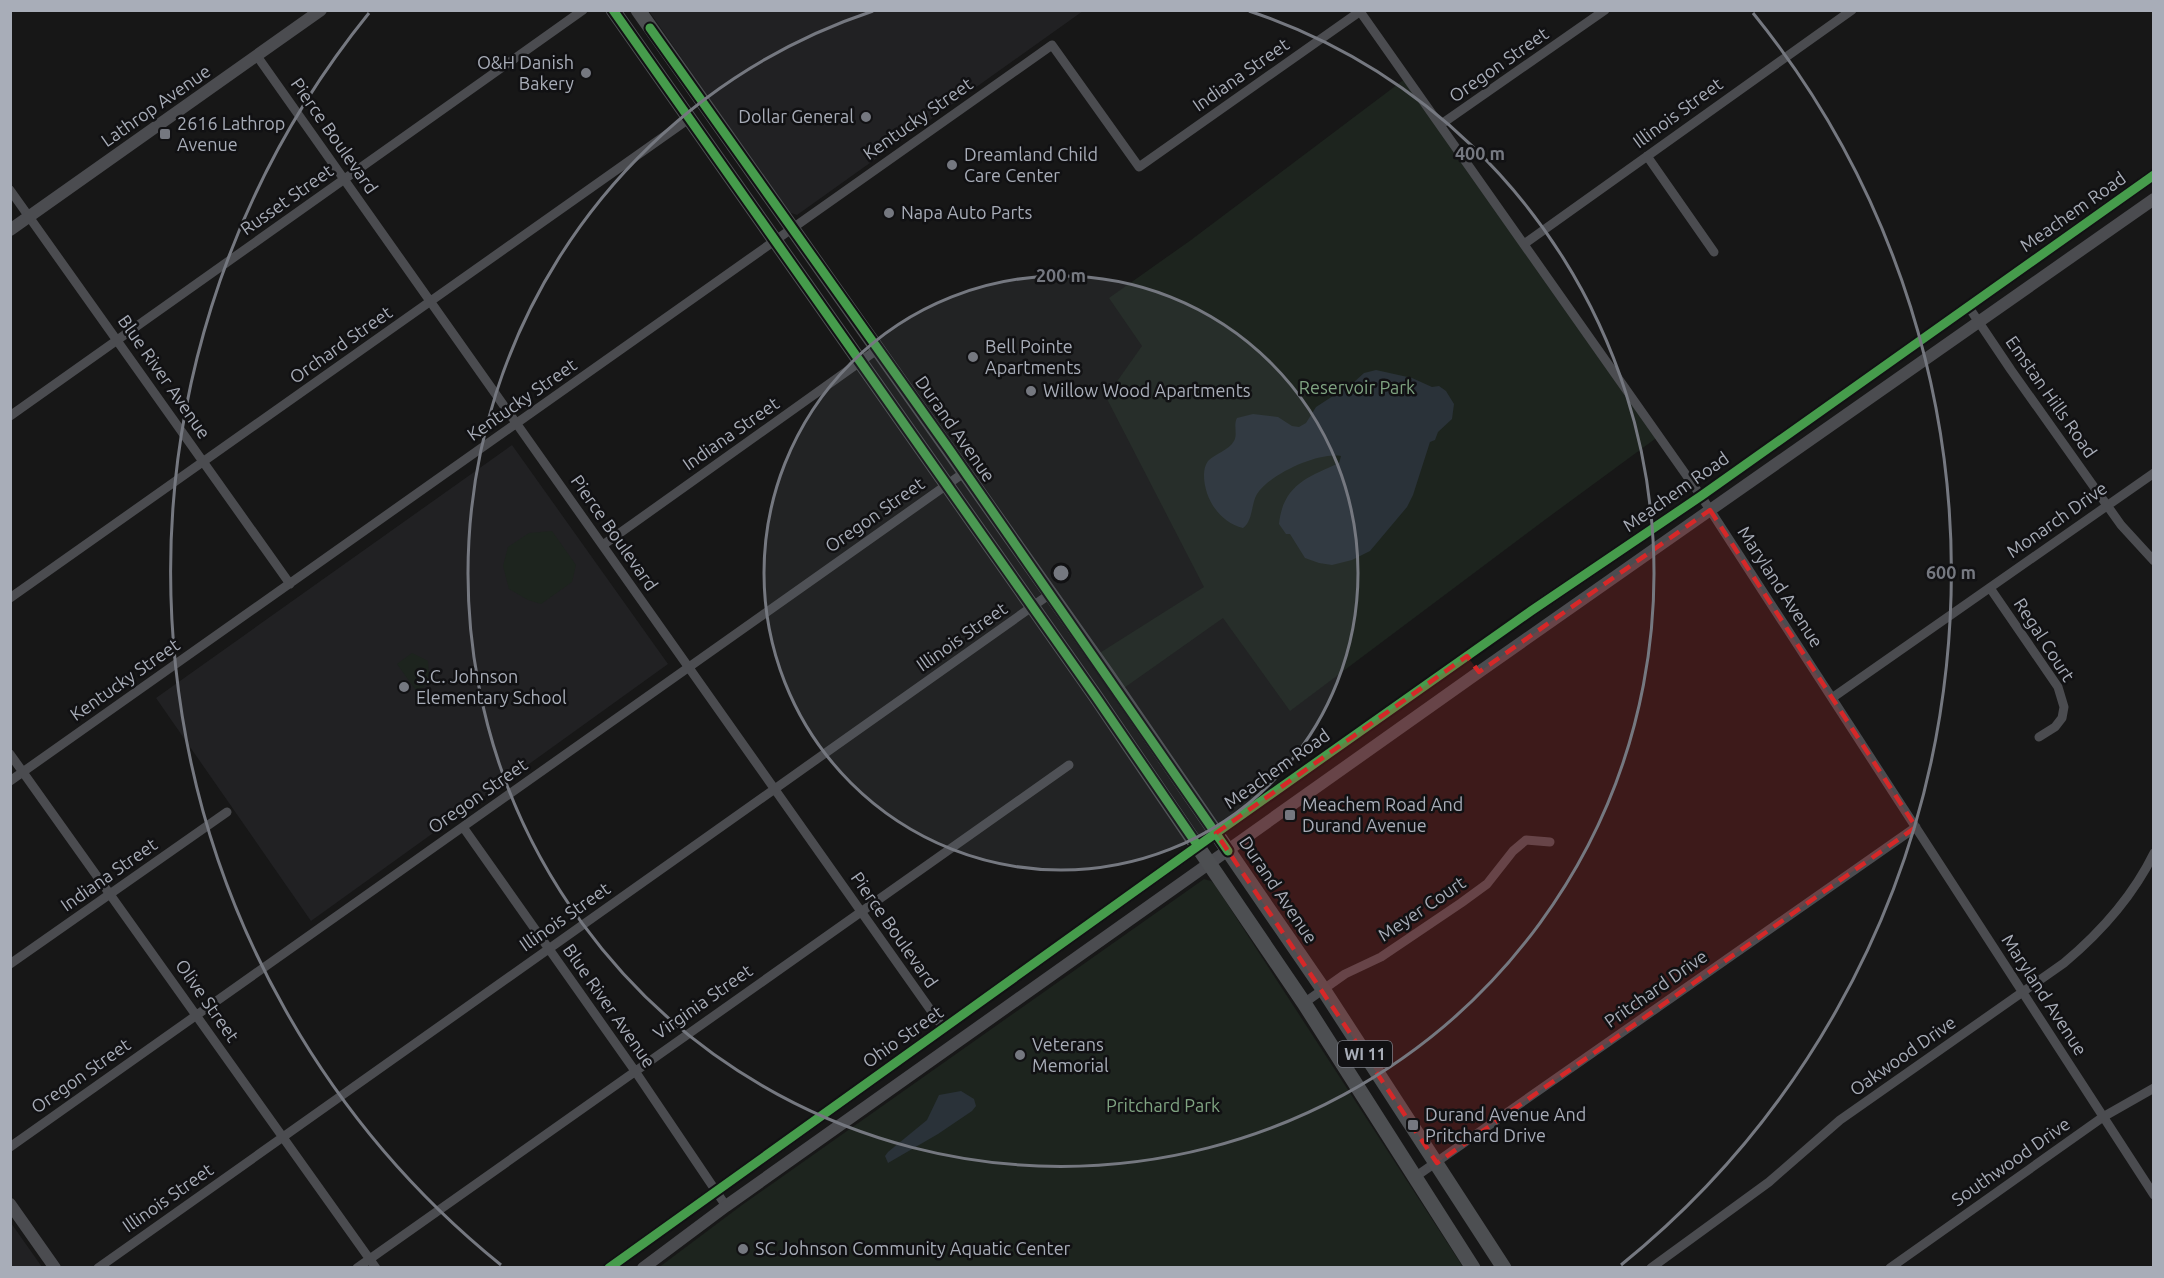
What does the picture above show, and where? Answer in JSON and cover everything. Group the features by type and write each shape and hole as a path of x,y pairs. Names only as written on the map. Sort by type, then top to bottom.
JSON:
{"main road":[{"name":"WI 11","path":"614,10 1033,606 1198,846 1304,1003 1473,1268"},
{"name":"Durand Avenue","path":"638,10 965,472 1216,833 1323,989 1504,1268"}],"street":[{"name":"Lathrop Avenue","path":"10,230 321,10"},
{"name":"Russet Street","path":"10,416 583,10"},
{"name":"Oregon Street","path":"1440,125 1605,10"},
{"name":"Illinois Street","path":"1524,244 1852,10"},
{"name":"Maryland Avenue","path":"1360,11 1701,496 2154,1195"},
{"name":"Indiana Street","path":"1052,45 1139,167 1360,11"},
{"name":"Kentucky Street","path":"10,781 1052,45"},
{"name":"Pierce Boulevard","path":"257,56 944,1029"},
{"name":"Orchard Street","path":"10,598 690,118"},
{"path":"1647,156 1714,252"},
{"name":"Meachem Road","path":"1216,833 1592,569 1701,496 2154,175"},
{"name":"Blue River Avenue","path":"10,190 290,584"},
{"name":"Meachem Road","path":"1210,864 1603,584 2154,199"},
{"path":"2078,229 2088,243"},
{"name":"Emstan Hills Road","path":"1968,306 2107,505 2133,540 2154,561"},
{"name":"Indiana Street","path":"603,546 878,349"},
{"path":"1840,396 1851,410"},
{"name":"Oregon Street","path":"10,1147 965,472"},
{"name":"Monarch Drive","path":"1832,698 2154,473"},
{"path":"1592,569 1603,584"},
{"name":"Regal Court","path":"1990,588 2058,687 2064,707 2062,718 2055,728 2039,737"},
{"name":"Illinois Street","path":"98,1268 1050,594"},
{"path":"1467,656 1479,672"},
{"path":"1352,738 1364,754"},
{"name":"Olive Street","path":"10,754 376,1268"},
{"name":"Virginia Street","path":"357,1268 1069,765"},
{"name":"Indiana Street","path":"10,964 227,812"},
{"name":"Blue River Avenue","path":"463,827 635,1071 726,1206"},
{"name":"Pritchard Drive","path":"1416,1177 1916,827"},
{"name":"Ohio Street","path":"609,1268 1216,833"},
{"name":"Meyer Court","path":"1304,1003 1345,974 1381,957 1468,898 1487,884 1513,851 1526,840 1550,842"},
{"name":"Oakwood Drive","path":"1651,1268 1769,1182 1840,1120 2064,963 2104,926 2138,882 2154,853"},
{"name":"Ohio Street","path":"644,1268 726,1206 1210,864"},
{"name":"Southwood Drive","path":"1890,1268 2103,1117 2154,1088"},
{"path":"10,1204 56,1268"}],"highlighted area":[{"path":"1710,510 1916,827 1437,1163 1216,833 1467,656 1479,672"}],"shaded area":[{"path":"649,11 1083,11 797,215 788,212"},
{"path":"1376,370 1412,378 1432,387 1439,386 1446,391 1454,404 1452,419 1438,432 1435,440 1430,442 1407,507 1370,551 1352,560 1332,565 1319,563 1305,558 1290,534 1286,534 1279,524 1281,511 1292,491 1307,478 1339,463 1341,456 1320,457 1308,461 1272,479 1257,494 1249,521 1243,528 1234,525 1220,515 1207,492 1204,469 1208,461 1234,441 1237,418 1253,414 1278,417 1292,426 1299,427 1306,423 1316,407 1353,383 1364,373"},
{"name":"S.C. Johnson Elementary School","path":"512,445 668,664 311,921 156,698"},
{"path":"961,1091 974,1099 976,1106 972,1111 888,1163 885,1156 888,1152 927,1120 939,1095"},
{"path":"11,1223 42,1267 11,1267"}],"green space":[{"name":"Reservoir Park","path":"1406,78 1659,436 1290,711 1223,618 1124,688 1098,654 1204,587 1106,397 1142,346 1109,298 1191,240"},
{"path":"552,531 576,565 572,582 541,604 528,600 509,589 503,566 508,547 529,533"},
{"path":"412,653 428,661 429,675 432,680 417,692 397,664"},
{"name":"Pritchard Park","path":"1204,879 1215,885 1463,1267 658,1268 742,1205"}],"cycle path":[{"path":"613,10 1096,697 1198,846"},
{"path":"650,28 949,449 1228,851"},
{"path":"609,1268 1216,833 1531,611 1701,496 2154,175"}],"place":[{"name":"O&H Danish Bakery","path":"586,73"},
{"name":"Dollar General","path":"866,117"},
{"name":"2616 Lathrop Avenue","path":"165,134"},
{"name":"Dreamland Child Care Center","path":"952,165"},
{"name":"Napa Auto Parts","path":"889,213"},
{"name":"Bell Pointe Apartments","path":"973,357"},
{"name":"Willow Wood Apartments","path":"1031,391"},
{"name":"S.C. Johnson Elementary School","path":"404,687"},
{"name":"Meachem Road And Durand Avenue","path":"1290,815"},
{"name":"Veterans Memorial","path":"1020,1055"},
{"name":"Durand Avenue And Pritchard Drive","path":"1413,1125"},
{"name":"SC Johnson Community Aquatic Center","path":"743,1249"}]}
